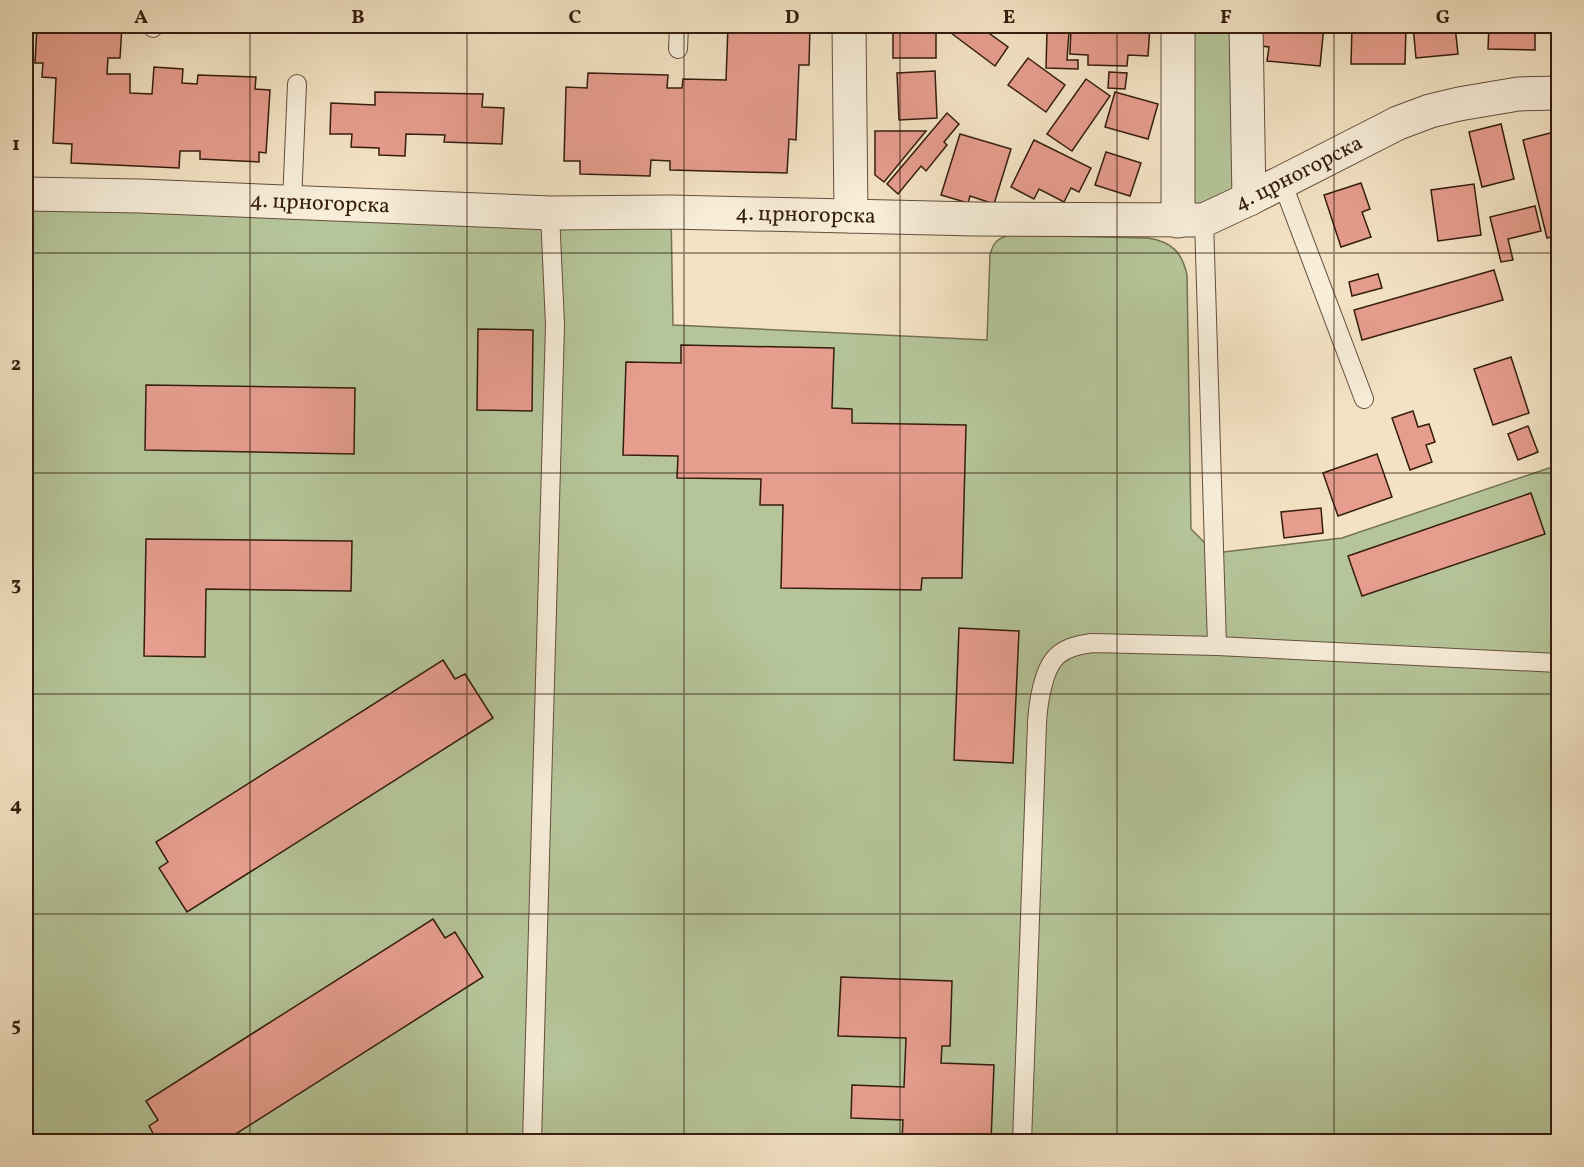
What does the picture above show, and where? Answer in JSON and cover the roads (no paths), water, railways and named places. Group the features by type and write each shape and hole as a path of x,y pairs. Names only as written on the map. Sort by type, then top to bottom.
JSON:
{"street":[{"path":"849,26 851,216"},
{"path":"1178,26 1191,220"},
{"path":"1246,26 1249,199"},
{"name":"4. црногорска","path":"26,194 140,196 550,213 671,212 1191,220 1249,199 1398,123 1430,111 1518,94 1558,93"}],"lane":[{"path":"678,49 680,26"},
{"path":"292,202 297,84"},
{"path":"1282,182 1364,399"},
{"path":"532,1142 555,325 550,213"},
{"path":"1191,220 1217,646"},
{"path":"1022,1142 1038,701 1046,676 1056,657 1074,646 1092,643 1217,646 1558,663"}]}
